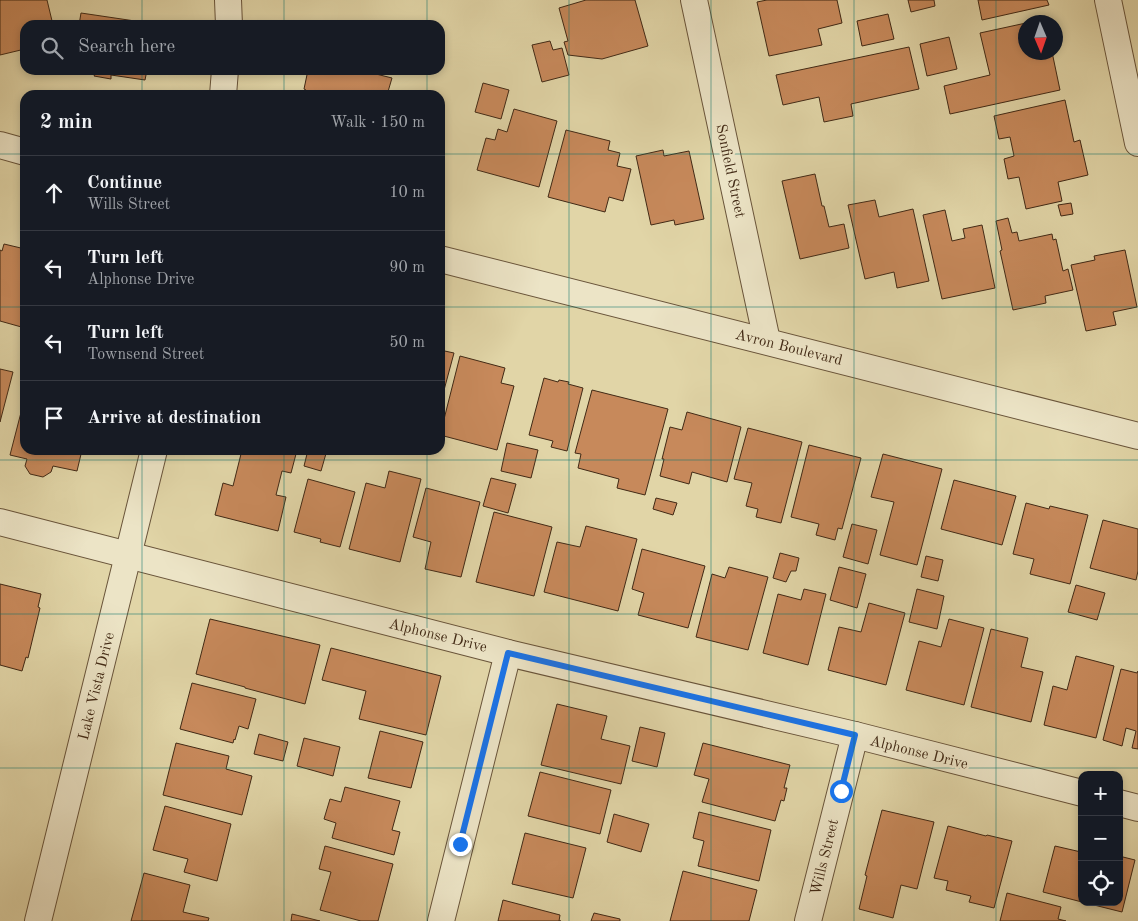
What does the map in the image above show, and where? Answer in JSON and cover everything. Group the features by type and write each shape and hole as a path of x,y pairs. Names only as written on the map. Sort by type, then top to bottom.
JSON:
{"street":[{"path":"228,0 229,20"},
{"name":"Sonfield Street","path":"694,0 767,341"},
{"path":"1108,0 1138,143"},
{"path":"223,90 225,75"},
{"path":"0,145 20,151"},
{"name":"Avron Boulevard","path":"445,260 1138,436"},
{"name":"Lake Vista Drive","path":"38,921 153,455"},
{"name":"Alphonse Drive","path":"0,522 508,653 855,735 1078,793"},
{"path":"441,921 508,653"},
{"name":"Wills Street","path":"808,921 855,735"},
{"path":"1123,804 1138,808"}],"building":[{"path":"0,0 47,0 52,20 20,20 20,50 0,55"},
{"path":"586,0 635,0 648,46 602,59 568,55 564,42 568,41 559,8"},
{"path":"767,0 837,0 842,23 818,29 822,45 769,56 757,2"},
{"path":"908,0 934,0 935,6 911,12"},
{"path":"978,0 1047,0 1049,5 982,20"},
{"path":"81,13 128,20 80,20"},
{"path":"888,14 894,39 862,46 857,21"},
{"path":"1018,25 1018,60 1054,60 1060,90 950,114 944,86 990,75 980,33"},
{"path":"949,37 957,69 927,76 920,44"},
{"path":"550,41 553,50 562,48 569,75 542,82 532,45"},
{"path":"909,47 919,89 851,104 853,116 824,122 819,97 783,105 776,75"},
{"path":"111,75 111,79 94,76"},
{"path":"111,75 146,75 145,80"},
{"path":"307,75 380,75 392,78 388,90 304,89"},
{"path":"483,83 509,90 501,119 475,112"},
{"path":"1065,100 1074,142 1080,140 1088,175 1058,182 1062,201 1026,209 1019,177 1008,179 1004,159 1014,156 1010,137 999,139 994,116"},
{"path":"514,109 557,121 539,187 477,170 486,138 495,140 498,129 507,132"},
{"path":"566,130 610,141 608,150 620,153 617,166 631,169 623,201 609,197 605,212 548,197"},
{"path":"663,150 664,156 689,151 704,219 675,225 674,220 651,225 636,156"},
{"path":"815,174 829,227 844,224 849,248 800,259 782,181"},
{"path":"875,200 879,217 913,209 929,281 897,288 894,272 865,279 848,205"},
{"path":"1071,203 1073,214 1061,216 1058,205"},
{"path":"945,210 952,241 965,238 963,229 982,225 995,288 942,299 923,215"},
{"path":"1008,218 1012,233 1017,232 1019,241 1052,234 1053,240 1056,239 1063,271 1068,269 1073,290 1045,296 1046,303 1013,310 1000,251 1002,250 996,221"},
{"path":"4,244 20,248 20,327 0,321 0,250 2,251"},
{"path":"1125,250 1137,307 1113,312 1116,325 1086,331 1071,265 1095,260 1094,256"},
{"path":"445,351 454,353 445,386"},
{"path":"460,356 505,368 501,383 514,386 497,450 445,436 445,415"},
{"path":"0,369 13,372 0,422"},
{"path":"544,378 558,382 559,380 569,382 568,384 583,388 567,451 551,447 553,441 529,435"},
{"path":"592,390 668,409 645,495 617,488 619,479 578,468 581,454 575,453"},
{"path":"687,412 741,427 727,482 692,472 689,484 660,476 670,427 682,430"},
{"path":"20,416 20,455 81,455 77,471 53,466 51,472 43,477 30,474 25,466 27,459 10,455"},
{"path":"748,428 802,442 781,523 756,517 758,509 746,506 752,483 734,479"},
{"path":"507,443 538,450 531,478 501,471"},
{"path":"809,445 861,458 842,529 838,528 835,540 816,535 819,524 791,517"},
{"path":"883,454 942,469 917,565 880,555 894,502 871,497"},
{"path":"241,455 296,455 291,473 282,471 276,495 286,497 278,531 215,515 223,483 233,486"},
{"path":"307,455 326,455 321,471 304,466"},
{"path":"389,471 421,479 400,562 349,549 366,483 385,488"},
{"path":"491,478 516,484 508,513 483,506"},
{"path":"308,479 355,492 340,547 320,542 321,539 294,532"},
{"path":"954,480 1016,496 1002,545 941,529"},
{"path":"426,488 480,502 461,577 425,569 431,542 413,537"},
{"path":"656,498 677,503 673,515 653,509"},
{"path":"1026,503 1049,509 1050,506 1088,515 1070,584 1030,574 1034,559 1013,554"},
{"path":"494,512 552,527 534,596 476,582"},
{"path":"1103,520 1138,529 1138,571 1136,580 1090,568"},
{"path":"852,524 877,530 868,564 843,557"},
{"path":"586,526 637,539 618,611 544,592 557,542 580,547"},
{"path":"642,549 705,566 688,628 638,615 644,593 632,589"},
{"path":"780,553 799,558 796,571 791,571 786,582 773,578"},
{"path":"926,556 943,560 938,581 921,577"},
{"path":"729,567 768,577 748,650 696,637 712,574 725,578"},
{"path":"839,567 866,574 857,608 830,600"},
{"path":"0,584 41,594 38,607 40,608 28,658 26,657 22,671 0,665"},
{"path":"1076,585 1105,593 1097,620 1068,612"},
{"path":"804,589 826,594 808,665 763,653 778,594 801,600"},
{"path":"917,589 944,596 937,629 909,622"},
{"path":"869,603 905,613 886,685 828,670 839,627 861,632"},
{"path":"210,619 320,645 305,704 196,674"},
{"path":"949,619 984,628 964,705 906,690 919,641 941,647"},
{"path":"991,629 1028,638 1021,667 1043,672 1031,722 971,707"},
{"path":"331,648 441,676 426,735 359,719 366,691 322,680"},
{"path":"1076,656 1114,666 1096,738 1044,725 1053,686 1067,690"},
{"path":"1121,669 1137,673 1138,671 1138,749 1132,748 1136,731 1126,728 1122,746 1103,740"},
{"path":"192,683 256,699 248,729 239,726 233,743 180,729"},
{"path":"557,704 607,716 601,739 630,746 621,784 541,765"},
{"path":"640,727 665,733 657,767 632,761"},
{"path":"380,731 423,742 411,788 368,778"},
{"path":"259,734 288,742 283,761 254,754"},
{"path":"304,738 340,747 333,776 297,766"},
{"path":"176,743 229,756 226,769 252,776 242,815 163,795"},
{"path":"703,743 790,765 784,788 787,788 784,801 781,800 775,821 702,802 709,779 694,775"},
{"path":"540,772 611,790 600,834 528,816"},
{"path":"345,787 400,801 392,830 400,832 394,855 332,838 336,823 324,819 330,799 341,802"},
{"path":"165,806 231,824 217,881 184,872 188,859 153,850"},
{"path":"882,810 934,822 917,889 901,885 893,918 859,909 867,876 865,875"},
{"path":"699,812 771,830 759,881 698,866 704,841 693,838"},
{"path":"614,814 649,824 641,852 607,842"},
{"path":"948,826 1012,841 994,908 969,902 971,896 946,890 948,881 934,878"},
{"path":"525,833 586,848 573,898 512,884"},
{"path":"325,846 393,864 378,921 361,921 320,910 331,872 319,869"},
{"path":"1055,846 1078,851 1078,901 1043,892"},
{"path":"1123,857 1135,860 1122,912 1098,906 1123,906"},
{"path":"683,871 757,890 749,921 670,921"},
{"path":"144,873 190,885 183,912 209,918 208,921 131,921"},
{"path":"1007,893 1061,907 1058,919 1066,921 1000,921"},
{"path":"503,900 560,915 559,921 498,921"},
{"path":"594,913 620,919 620,921 591,921"},
{"path":"292,914 320,921 291,921"}],"route":[{"path":"460,844 508,653 855,735 841,791"}]}
